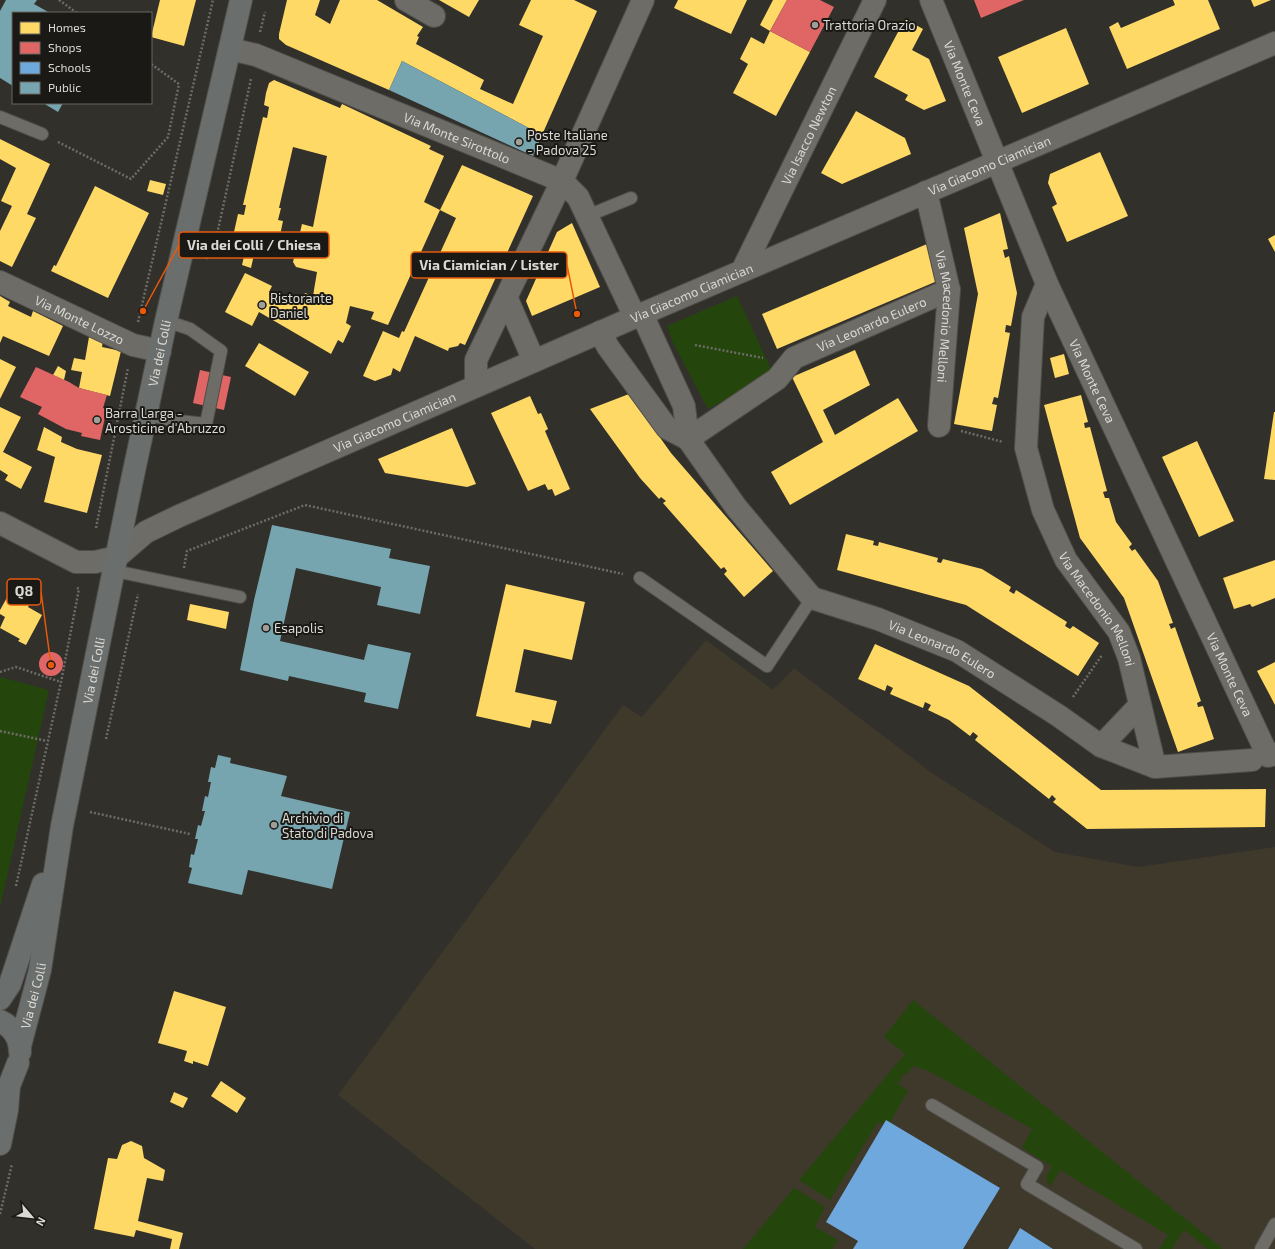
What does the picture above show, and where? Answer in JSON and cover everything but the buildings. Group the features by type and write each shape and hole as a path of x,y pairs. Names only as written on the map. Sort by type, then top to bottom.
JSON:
{"main road":[{"name":"Via dei Colli","path":"0,1144 7,1110 9,1086 19,1054 40,970 62,826 166,321 241,0"},
{"name":"Via dei Colli","path":"0,1000 10,984 62,826"},
{"name":"Via dei Colli","path":"0,1021 11,1027 17,1036 19,1054"},
{"path":"0,1079 13,1070 19,1054"}],"street":[{"path":"406,0 434,16"},
{"path":"476,386 476,360 507,299 562,181 643,0"},
{"name":"Via Isacco Newton","path":"742,271 875,0"},
{"name":"Via Monte Ceva","path":"931,0 1047,284 1265,757"},
{"name":"Via Giacomo Ciamician","path":"116,564 146,532 179,516 639,315 1275,43"},
{"name":"Via Monte Sirottolo","path":"230,49 256,55 562,181 578,197 639,315"},
{"name":"Via Macedonio Melloni","path":"926,192 949,290 939,426"},
{"name":"Via Monte Lozzo","path":"0,282 133,345 160,351"},
{"name":"Via Macedonio Melloni","path":"1047,284 1033,317 1026,448 1043,510 1066,560 1118,632 1129,658 1139,706 1155,767"},
{"name":"Via Leonardo Eulero","path":"688,439 776,379 794,358 949,290"},
{"path":"507,299 534,361"},
{"path":"639,315 684,406 688,439"},
{"path":"600,332 608,347 667,428 688,439 736,507 812,598"},
{"path":"0,523 76,562 116,564"},
{"name":"Via Leonardo Eulero","path":"812,598 878,618 957,651 1059,716 1101,746 1155,767 1265,757"},
{"path":"1101,746 1139,706"}],"lane":[{"path":"0,117 42,134"},
{"path":"587,216 631,198"},
{"path":"147,414 170,420 206,424 221,351 190,329 166,321"},
{"path":"116,564 181,584 240,597"},
{"path":"640,578 767,666 812,598"},
{"path":"932,1105 1037,1167 1027,1184 1136,1249"},
{"path":"1261,1249 1275,1224"}],"path":[{"path":"59,0 76,12"},
{"path":"137,326 213,0"},
{"path":"205,261 216,239 236,152 266,7"},
{"path":"42,134 131,178 168,137 179,84 152,65"},
{"path":"695,345 768,359 794,358"},
{"path":"95,532 129,364"},
{"path":"939,426 1026,448"},
{"path":"181,584 187,551 305,505 640,578"},
{"path":"15,887 61,682 79,589 69,580 76,562"},
{"path":"1059,716 1118,632"},
{"path":"0,672 16,667 61,682"},
{"path":"0,731 47,741"},
{"path":"90,812 190,834"}],"shaded area":[{"path":"706,640 773,690 794,668 932,773 1055,852 1138,867 1275,847 1275,1249 535,1249 338,1095 623,705 642,717"}],"green space":[{"path":"737,296 773,373 708,409 673,343 667,326"},
{"path":"0,677 49,690 0,908"},
{"path":"913,1000 1223,1249 1208,1249 1184,1230 1172,1249 1159,1249 1168,1235 1060,1170 1050,1187 1047,1181 1047,1176 1052,1166 1022,1147 1032,1129 931,1072 914,1066 907,1074 904,1073 898,1084 908,1091 890,1122 886,1120 883,1124 878,1122 830,1200 799,1180 905,1054 884,1037"},
{"path":"794,1188 825,1207 815,1227 838,1240 832,1249 743,1249"}],"place":[{"name":"Trattoria Orazio","path":"815,25"},
{"name":"Poste Italiane - Padova 25","path":"519,142"},
{"name":"Ristorante Daniel","path":"262,305"},
{"name":"Via dei Colli / Chiesa","path":"143,311"},
{"name":"Via Ciamician / Lister","path":"577,314"},
{"name":"Barra Larga - Arosticine d'Abruzzo","path":"97,420"},
{"name":"Esapolis","path":"266,628"},
{"name":"Q8","path":"51,665"},
{"name":"Archivio di Stato di Padova","path":"274,825"}]}
